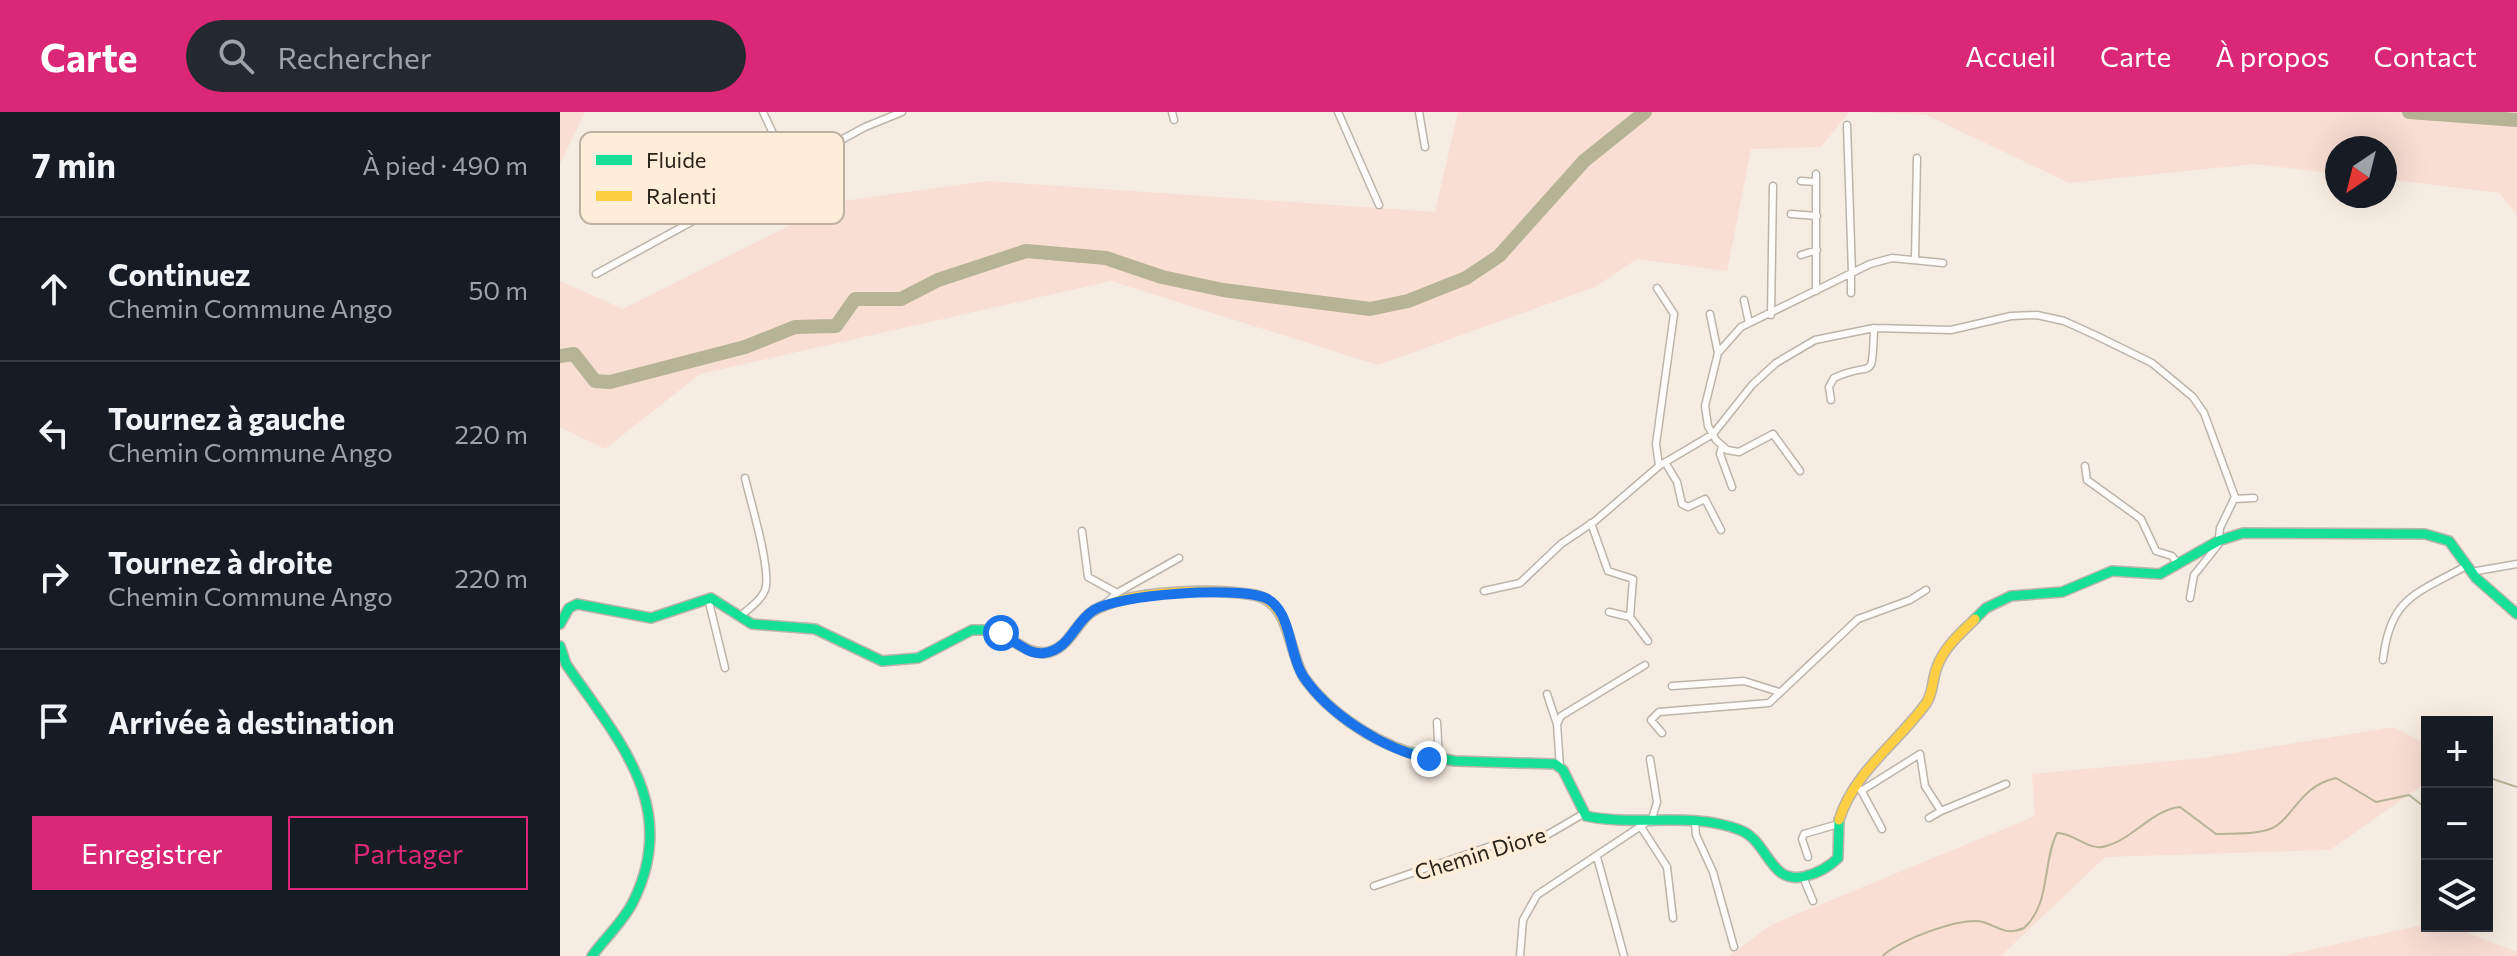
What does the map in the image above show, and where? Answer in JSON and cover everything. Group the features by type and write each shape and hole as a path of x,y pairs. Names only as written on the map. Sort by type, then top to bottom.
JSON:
{"street":[{"path":"763,112 772,132"},
{"path":"844,139 890,114 902,112"},
{"path":"1338,112 1379,205"},
{"path":"1419,112 1425,147"},
{"path":"1847,125 1851,293"},
{"path":"1915,259 1917,158"},
{"path":"1816,174 1816,291"},
{"path":"1801,181 1816,182"},
{"path":"1771,315 1773,186"},
{"path":"1791,214 1817,216"},
{"path":"596,274 686,224"},
{"path":"1801,255 1817,250"},
{"path":"1800,471 1773,434 1739,452 1722,446 1713,434 1705,406 1718,353 1735,332 1749,323 1881,260 1915,259 1943,263"},
{"path":"1657,288 1674,314 1656,444 1662,464 1677,482 1682,504 1688,507 1705,499 1721,530"},
{"path":"1744,300 1749,323"},
{"path":"1710,314 1718,353"},
{"path":"1484,591 1520,583 1561,544 1662,464 1713,434 1752,385 1776,363 1815,340 1874,328 1951,330 2011,316 2037,315 2064,321 2152,363 2193,397 2226,467 2234,499 2220,528 2218,541 2194,575 2190,598"},
{"path":"1831,400 1829,387 1834,378 1868,370 1872,364 1874,328"},
{"path":"1722,446 1720,454 1732,487"},
{"path":"2085,466 2084,482 2141,519 2156,551 2172,556 2177,563"},
{"path":"739,617 756,603 766,587 757,518 745,478"},
{"path":"2234,499 2254,498"},
{"path":"1591,523 1608,571 1633,579 1630,617"},
{"path":"1082,531 1088,577 1117,593"},
{"path":"1860,788 1888,743 1926,703 1933,690 1936,668 1949,645 1986,608 2011,596 2062,592 2112,571 2156,575 2218,541 2257,532 2425,534 2449,541 2469,569 2517,614"},
{"path":"1103,607 1117,593 1179,558"},
{"path":"2383,660 2388,629 2401,605 2469,569 2517,564"},
{"path":"1662,733 1651,720 1659,712 1763,706 1858,619 1910,600 1926,590"},
{"path":"707,597 759,626 817,630 831,635 859,655 901,662 915,659 959,634 981,629 1001,633 1035,653 1048,653 1063,645 1089,614 1103,607 1177,593 1252,595 1268,599 1282,616 1297,665 1313,688 1370,734 1418,756 1439,760 1522,761 1560,767"},
{"path":"560,624 569,608 577,604 654,618 685,611 707,597"},
{"path":"707,597 725,668"},
{"path":"1609,612 1630,617 1648,641"},
{"path":"560,646 566,664 641,776 651,807 651,832 643,879 633,903 592,956"},
{"path":"1557,724 1566,711 1645,665"},
{"path":"1672,686 1744,681 1779,692"},
{"path":"1547,694 1557,724 1560,767 1583,814 1647,824 1695,823 1744,831 1756,839 1780,876 1803,877 1826,868 1838,858 1838,824 1845,802 1860,788 1920,754 1925,786 1941,811"},
{"path":"1437,722 1439,760"},
{"path":"1520,956 1523,920 1528,906 1549,885 1647,824 1657,802 1650,759"},
{"path":"1929,818 2006,784"},
{"path":"1860,788 1882,829"},
{"name":"Chemin Diore","path":"1374,886 1491,846 1547,835 1583,814"},
{"path":"1695,823 1696,835 1713,872 1734,947"},
{"path":"1647,824 1667,867 1673,918"},
{"path":"1808,857 1802,839 1804,834 1838,824"},
{"path":"1597,857 1624,956"},
{"path":"1803,877 1813,901"}],"shaded area":[{"path":"560,112 585,112 560,164"},
{"path":"1458,112 1849,112 1821,147 1751,149 1727,271 1637,259 1595,287 1378,365 1111,281 700,374 605,449 560,427 560,281 623,309 792,224 844,224 844,201 987,181 1435,212"},
{"path":"1863,112 2517,112 2517,215 2499,193 2397,180 2397,136 2325,136 2325,173 2254,164 2069,183 1927,115"},
{"path":"2393,727 2421,741 2421,786 2330,850 2105,857 2001,956 1729,956 1771,925 2035,816 2032,774 2203,758"},
{"path":"2421,925 2421,932 2465,932 2517,952 2517,956 2283,956"}],"waterway":[{"path":"560,356 574,354 595,381 610,382 745,347 795,327 836,326 855,299 901,299 938,280 1026,251 1106,258 1162,277 1223,290 1370,309 1408,301 1466,278 1499,256 1584,161 1645,112"},
{"path":"2409,112 2517,120"},
{"path":"1883,956 1915,937 1960,923 1983,922 2007,931 2024,928 2038,907 2057,833 2088,845 2106,846 2160,813 2180,807 2216,834 2261,832 2276,826 2312,789 2336,778 2376,802 2409,795 2421,804"},
{"path":"2493,779 2517,787"}],"traffic: fast":[{"path":"1975,619 1986,608 2011,596 2062,592 2112,571 2160,574 2218,541 2243,533 2425,534 2449,541 2476,578 2517,614"},
{"path":"560,624 569,608 577,604 651,618 711,598 752,624 815,629 882,661 918,658 972,630 993,630 1005,636"},
{"path":"560,646 566,664 623,747 647,805 650,835 646,867 629,909 592,956"},
{"path":"1408,752 1455,761 1555,764 1563,770 1586,816 1722,824 1750,836 1777,869 1784,875 1794,877 1819,871 1838,858 1839,820"}],"traffic: slow":[{"path":"1005,636 1031,651 1043,653 1062,645 1093,611 1108,604 1172,592 1254,595 1266,599 1282,618 1299,668 1315,691 1338,713 1365,732 1408,752"},
{"path":"1839,820 1846,802 1866,771 1927,702 1935,671 1944,653 1975,619"}],"route":[{"path":"1001,633 1028,650 1041,654 1059,649 1098,608 1177,593 1263,597 1276,606 1282,616 1297,665 1313,688 1370,734 1429,759"}]}
